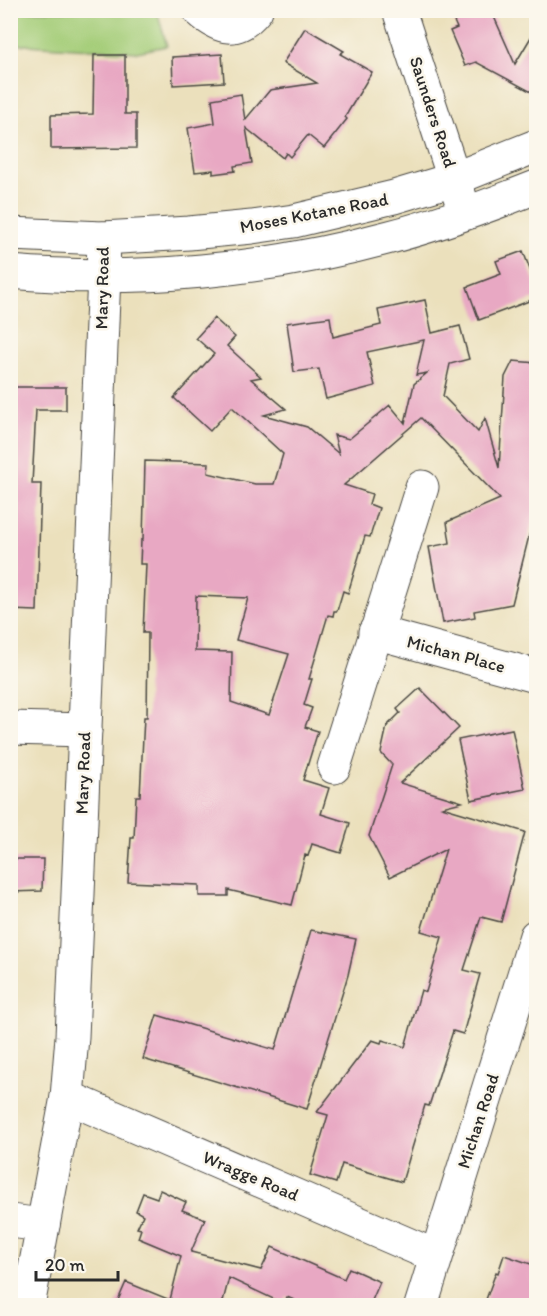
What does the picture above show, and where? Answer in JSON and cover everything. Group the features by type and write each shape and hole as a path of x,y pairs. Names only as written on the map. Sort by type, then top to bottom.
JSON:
{"street":[{"path":"199,10 217,24 238,26 248,20 256,10"},
{"name":"Saunders Road","path":"399,10 465,215"},
{"name":"Moses Kotane Road","path":"10,234 103,238 189,233 284,222 394,197 454,179 537,146"},
{"name":"Moses Kotane Road","path":"10,272 104,275 192,272 261,264 349,247 465,215 537,187"},
{"name":"Mary Road","path":"28,1305 67,1097 75,994 104,275 103,238"},
{"path":"334,767 422,487"},
{"name":"Michan Place","path":"375,632 537,676"},
{"path":"10,728 85,730"},
{"name":"Michan Road","path":"421,1305 537,936"},
{"name":"Wragge Road","path":"67,1097 435,1256"},
{"path":"10,1221 43,1225"}],"green space":[{"path":"10,11 157,11 167,46 137,52 11,44"}],"building":[{"path":"449,10 491,10 515,64 537,27 537,95 476,62 465,66 450,31 457,28"},
{"path":"305,28 344,51 340,54 372,72 345,117 347,119 324,148 308,135 290,157 286,153 283,158 246,128 252,163 234,166 235,171 213,174 213,170 195,172 188,128 215,123 212,99 241,94 245,120 270,90 317,83 283,63"},
{"path":"222,54 224,82 173,85 172,57"},
{"path":"94,55 125,55 125,114 136,114 136,148 51,149 51,115 93,114"},
{"path":"523,251 537,288 537,298 479,320 467,287 501,274 496,261"},
{"path":"425,300 432,333 460,326 469,359 450,364 443,396 478,432 485,418 499,468 505,377 513,361 537,363 537,504 512,604 474,611 475,617 443,623 429,547 450,543 447,522 500,499 421,418 344,485 372,494 369,504 379,508 370,537 365,536 348,593 343,591 337,611 334,611 333,616 328,615 309,679 312,679 304,705 312,708 305,727 318,731 303,780 329,788 321,814 350,823 341,853 312,844 308,856 305,855 292,905 228,890 228,896 199,896 199,885 128,882 131,838 134,838 136,796 140,796 144,717 147,717 148,633 143,633 146,564 140,564 141,540 143,540 145,461 209,463 208,473 255,484 274,484 283,454 232,407 210,431 174,398 214,354 196,338 214,318 235,337 227,346 261,377 251,379 286,409 264,415 307,427 339,454 334,435 349,439 390,405 405,423 414,384 427,373 416,375 424,340 367,352 375,386 326,399 319,369 294,372 287,323 330,317 333,337 381,325 378,310","holes":["196,596 248,598 236,640 289,654 269,715 231,702 232,652 195,651"]},
{"path":"10,387 66,387 66,410 36,410 32,484 41,484 37,611 10,610"},
{"path":"420,688 459,728 400,783 462,802 442,807 525,832 501,922 481,917 464,970 480,974 463,1034 453,1031 429,1106 425,1105 402,1182 342,1164 336,1183 310,1175 328,1115 317,1112 372,1040 381,1043 382,1040 405,1047 421,990 426,992 442,937 421,931 446,849 390,877 369,836 392,765 381,753 387,726 400,713 397,709"},
{"path":"512,729 525,789 471,800 458,740"},
{"path":"10,859 43,859 42,891 10,892"},
{"path":"311,930 356,939 348,975 307,1109 143,1059 157,1015 275,1050"},
{"path":"160,1190 186,1202 182,1210 205,1219 191,1252 261,1270 272,1247 344,1279 349,1268 380,1282 370,1305 306,1305 287,1297 284,1304 229,1278 222,1305 116,1305 126,1282 170,1300 181,1256 138,1238 141,1229 137,1228 143,1215 136,1211 143,1193 157,1198"},
{"path":"504,1255 537,1266 537,1305 484,1305"}]}
